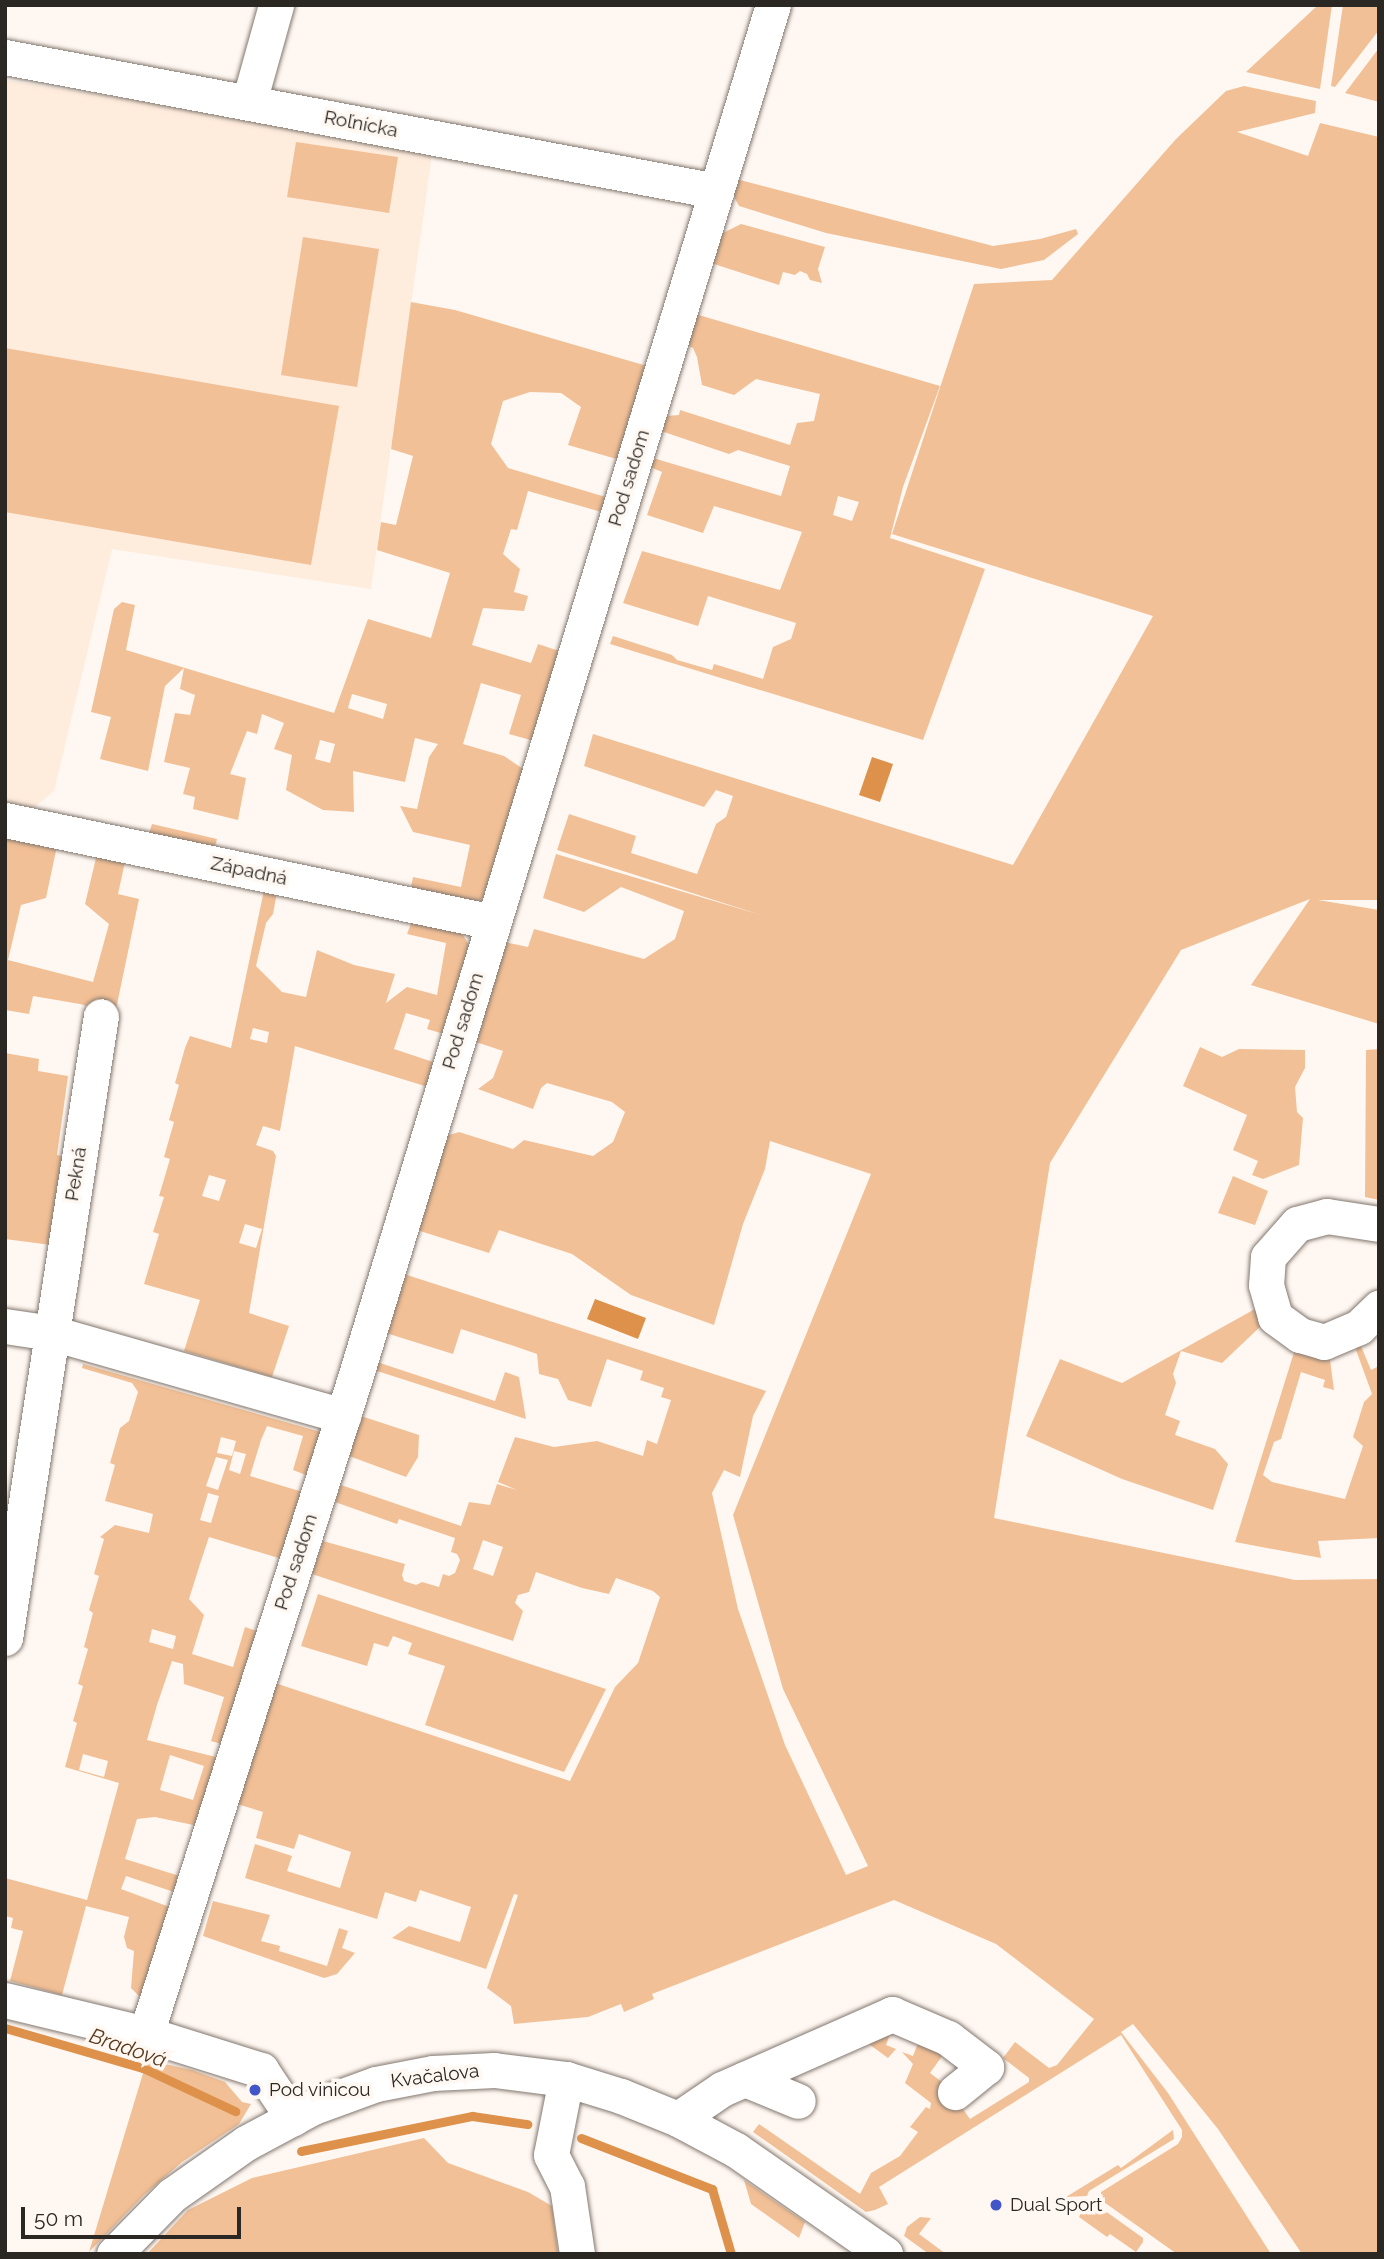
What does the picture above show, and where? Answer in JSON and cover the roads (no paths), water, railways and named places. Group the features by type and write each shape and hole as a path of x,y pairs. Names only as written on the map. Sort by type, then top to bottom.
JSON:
{"street":[{"path":"249,103 276,5"},
{"name":"Pod sadom","path":"146,2034 342,1416 773,5"},
{"name":"Roľnícka","path":"5,57 716,191"},
{"name":"Západná","path":"5,820 493,922"},
{"name":"Pekná","path":"5,1637 101,1016"},
{"path":"1379,1224 1327,1216 1297,1224 1268,1256 1266,1284 1275,1317 1300,1335 1324,1342 1359,1326 1379,1308"},
{"path":"5,1326 52,1333 342,1416"},
{"path":"5,2000 146,2034 261,2070 293,2118"},
{"path":"678,2119 702,2101 745,2079 892,2014 948,2038 986,2067 955,2092"},
{"name":"Kvačalova","path":"114,2254 172,2195 246,2143 293,2118 359,2089 433,2073 494,2070 566,2079 621,2096 678,2119 736,2150 885,2254"},
{"path":"566,2079 551,2155 567,2186 577,2254"},
{"path":"745,2079 798,2101"}],"waterway":[{"name":"Bradová","path":"5,2028 143,2068 235,2111"},
{"name":"Bradová","path":"301,2151 472,2116 527,2124"},
{"name":"Bradová","path":"581,2138 712,2189 731,2254"}],"place":[{"name":"Pod vinicou","path":"255,2090"},
{"name":"Dual Sport","path":"996,2205"}]}
